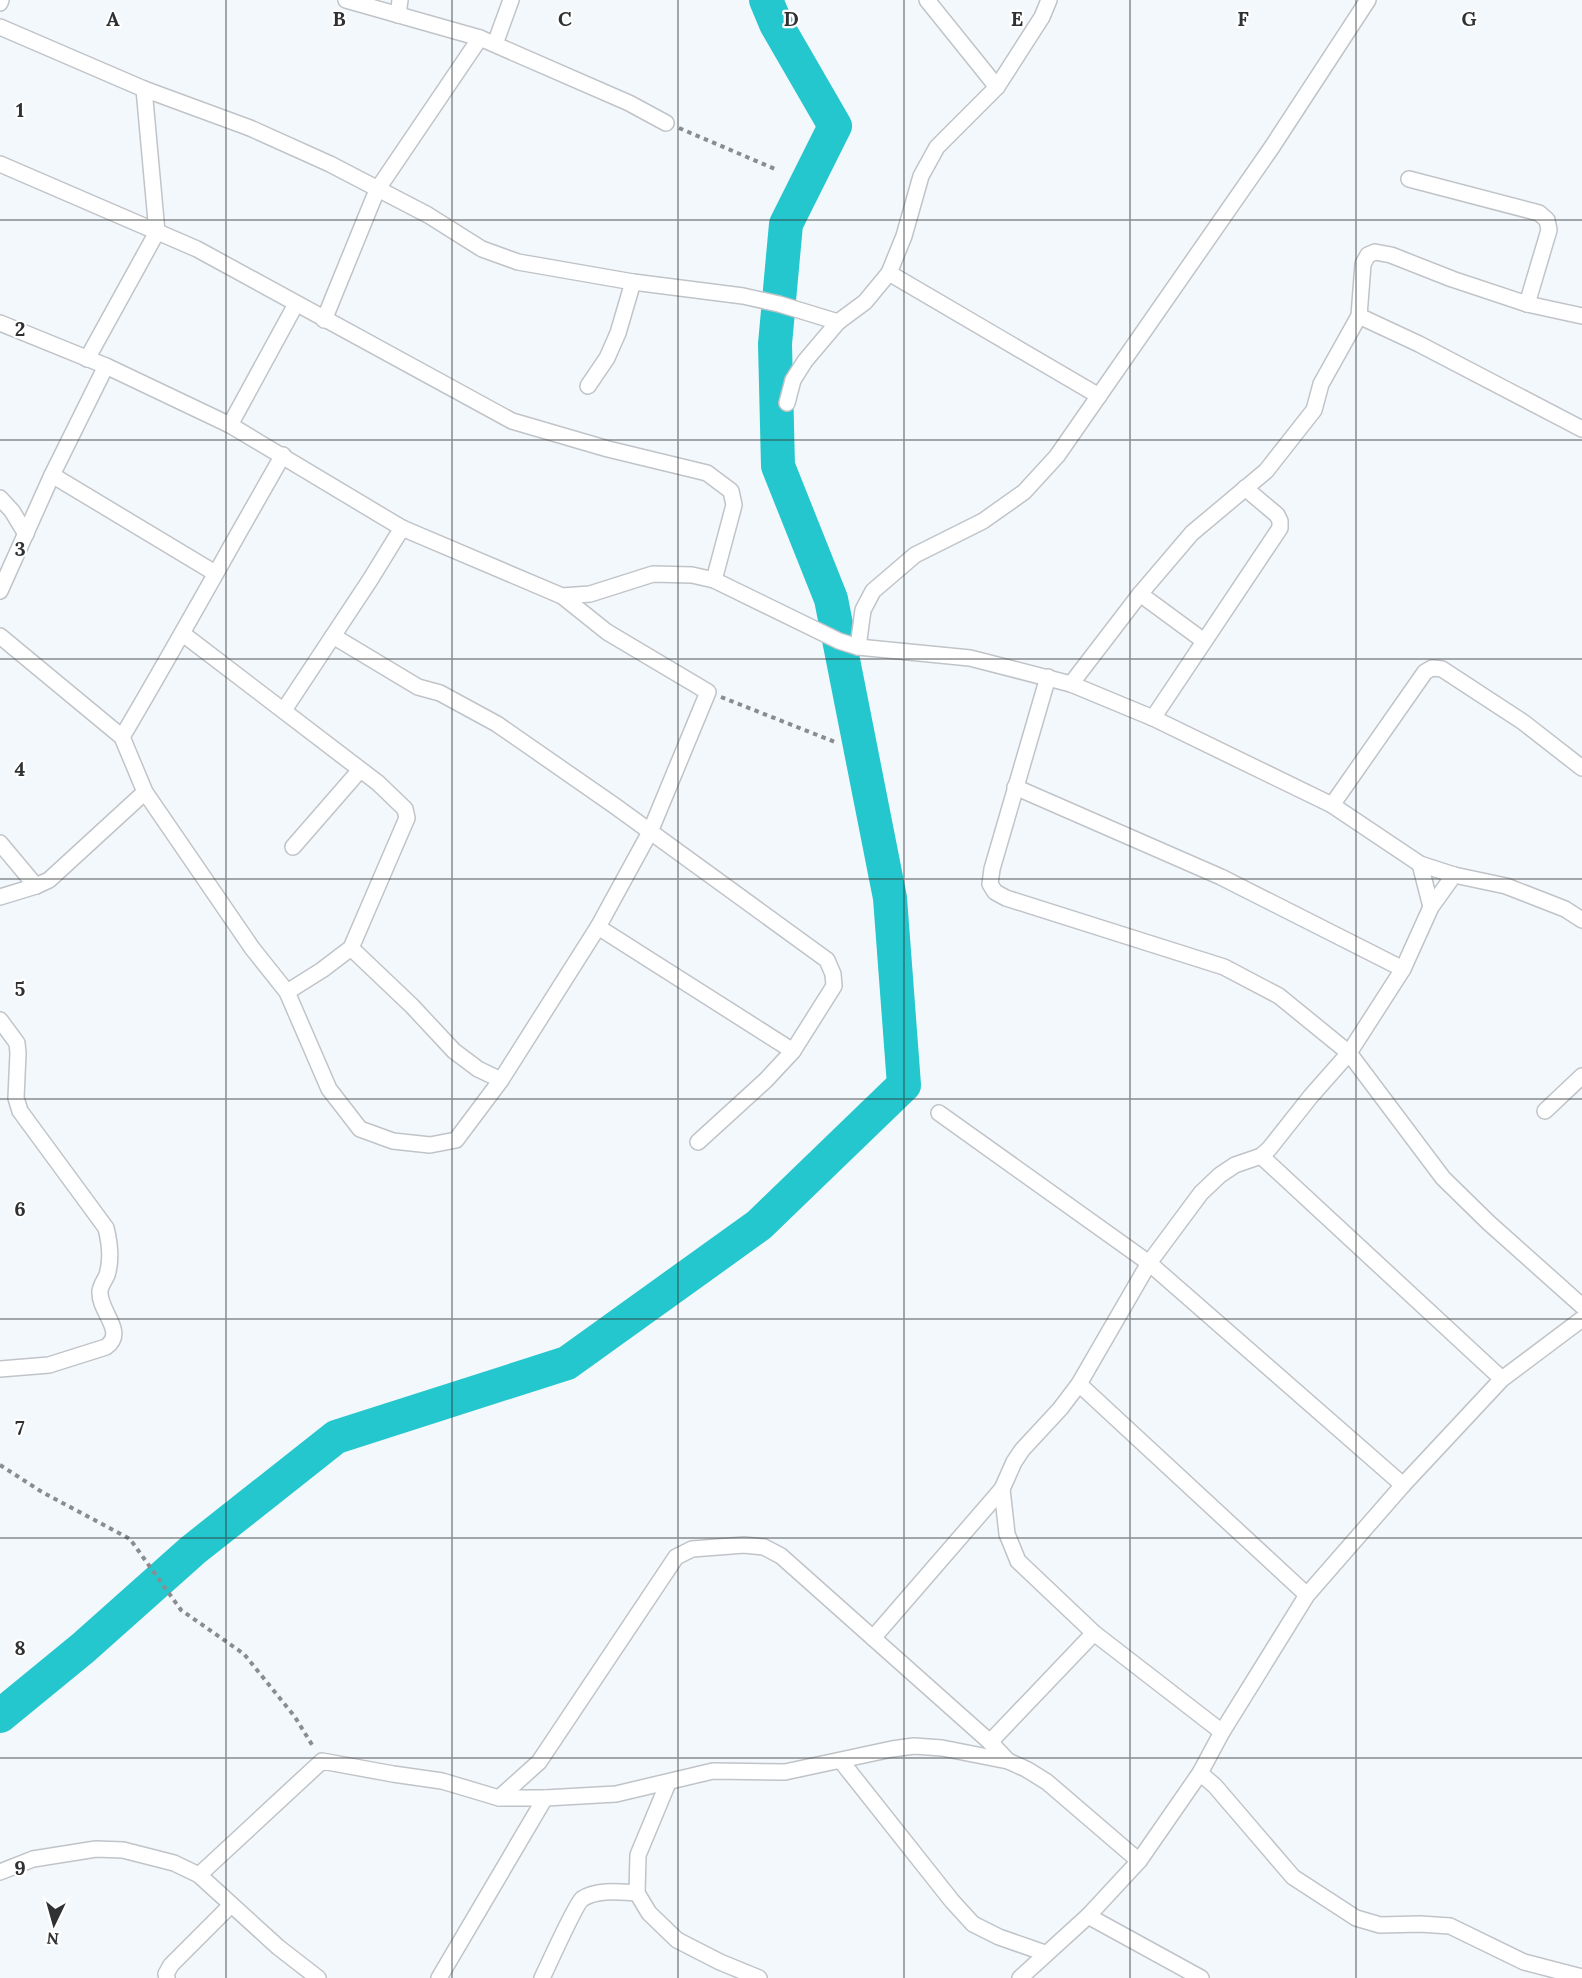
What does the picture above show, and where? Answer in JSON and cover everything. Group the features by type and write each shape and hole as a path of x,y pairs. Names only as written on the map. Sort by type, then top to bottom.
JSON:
{"street":[{"path":"346,0 399,8 480,38 629,103 666,123"},
{"path":"495,44 511,0"},
{"path":"927,0 997,87"},
{"path":"787,403 793,380 799,370 838,322 865,302 889,273 904,236 921,177 937,147 997,87 1042,16 1049,0"},
{"path":"858,647 863,610 873,591 915,555 983,521 1024,492 1057,456 1272,147 1368,0"},
{"path":"0,27 144,89 250,128 330,164 428,215 482,249 518,262 633,282 743,296 838,322"},
{"path":"324,320 377,190 480,38"},
{"path":"87,359 158,232 144,89"},
{"path":"0,164 196,249 512,422 608,449 707,473 731,491 734,505 714,580"},
{"path":"1409,179 1539,213 1547,220 1549,230 1527,304"},
{"path":"1071,684 1140,594 1192,533 1266,471 1314,410 1321,384 1359,316 1363,264 1368,255 1375,252 1391,255 1452,279 1527,304 1582,316"},
{"path":"889,273 1099,396"},
{"path":"588,386 607,358 618,333 633,282"},
{"path":"230,425 296,304"},
{"path":"1359,316 1419,344 1582,429"},
{"path":"0,323 106,366 230,425 284,455 402,528 562,596 607,632 708,692 650,831 598,927 501,1080 456,1140 430,1145 393,1141 360,1129 329,1089 287,992 252,948 145,792 122,738 0,636"},
{"path":"0,591 52,475 106,366"},
{"path":"122,738 284,455"},
{"path":"52,475 215,573"},
{"path":"1153,718 1280,528 1277,515 1245,488"},
{"path":"0,498 26,534"},
{"path":"284,710 402,528"},
{"path":"562,596 590,594 653,574 692,575 714,580 839,641 858,647 970,658 1071,684 1153,718 1332,805 1420,864 1454,875 1506,886 1564,909 1582,920"},
{"path":"1140,594 1204,641"},
{"path":"183,634 378,783 405,809 407,818 351,948 287,992"},
{"path":"333,636 417,687 440,693 497,724 650,831 827,960 833,974 834,986 793,1052 698,1142"},
{"path":"1332,805 1425,672 1432,668 1442,669 1523,722 1582,768"},
{"path":"1048,677 992,869 990,884 996,892 1029,906 1107,928 1224,967 1279,996 1349,1053 1443,1178 1489,1223 1582,1306"},
{"path":"293,848 360,770"},
{"path":"1015,787 1221,877 1403,969"},
{"path":"0,897 36,886 60,871 145,792"},
{"path":"0,843 36,886"},
{"path":"1420,864 1431,907"},
{"path":"873,1638 1002,1490 1022,1450 1060,1409 1079,1384 1149,1263 1200,1193 1235,1165 1261,1156 1269,1149 1349,1053 1403,969 1431,907 1454,875"},
{"path":"598,927 689,983 793,1052"},
{"path":"351,948 412,1006 454,1051 478,1069 501,1080"},
{"path":"0,1020 17,1043 15,1098 20,1111 106,1228 111,1247 108,1274 99,1290 101,1301 115,1333 112,1342 106,1347 49,1365 0,1369"},
{"path":"1545,1111 1582,1076"},
{"path":"939,1113 1149,1263 1403,1485"},
{"path":"1261,1156 1502,1379"},
{"path":"1020,1978 1088,1916 1139,1861 1200,1773 1222,1732 1307,1595 1403,1485 1502,1379 1582,1319"},
{"path":"1079,1384 1307,1595"},
{"path":"1002,1490 1008,1534 1018,1561 1094,1633 1222,1732"},
{"path":"499,1798 539,1762 676,1557 692,1549 718,1546 764,1547 781,1556 990,1742 1008,1761"},
{"path":"990,1742 1094,1633"},
{"path":"199,1875 322,1761 442,1780 499,1798 545,1798 616,1794 713,1772 785,1772 914,1746 942,1748 1008,1761 1026,1769 1047,1782 1139,1861"},
{"path":"840,1761 973,1924 999,1937 1045,1953"},
{"path":"1200,1773 1215,1786 1293,1877 1356,1918 1380,1925 1450,1926 1524,1962 1582,1977"},
{"path":"668,1783 638,1855 637,1893 649,1913 677,1940 720,1962 759,1978"},
{"path":"439,1978 545,1798"},
{"path":"0,1872 33,1859 96,1849 123,1850 174,1863 199,1875 278,1947 318,1978"},
{"path":"542,1978 581,1900 595,1894 637,1893"},
{"path":"166,1978 171,1965 231,1905"},
{"path":"1088,1916 1201,1978"}],"path":[{"path":"666,123 775,169"},
{"path":"708,692 835,742"},
{"path":"0,1464 42,1492 130,1539 181,1610 244,1654 295,1717 322,1761"}],"waterway":[{"path":"0,1716 83,1648 193,1550 336,1437 567,1363 759,1225 904,1085 890,898 831,599 778,466 775,344 786,224 835,126 776,24 766,0"}]}
